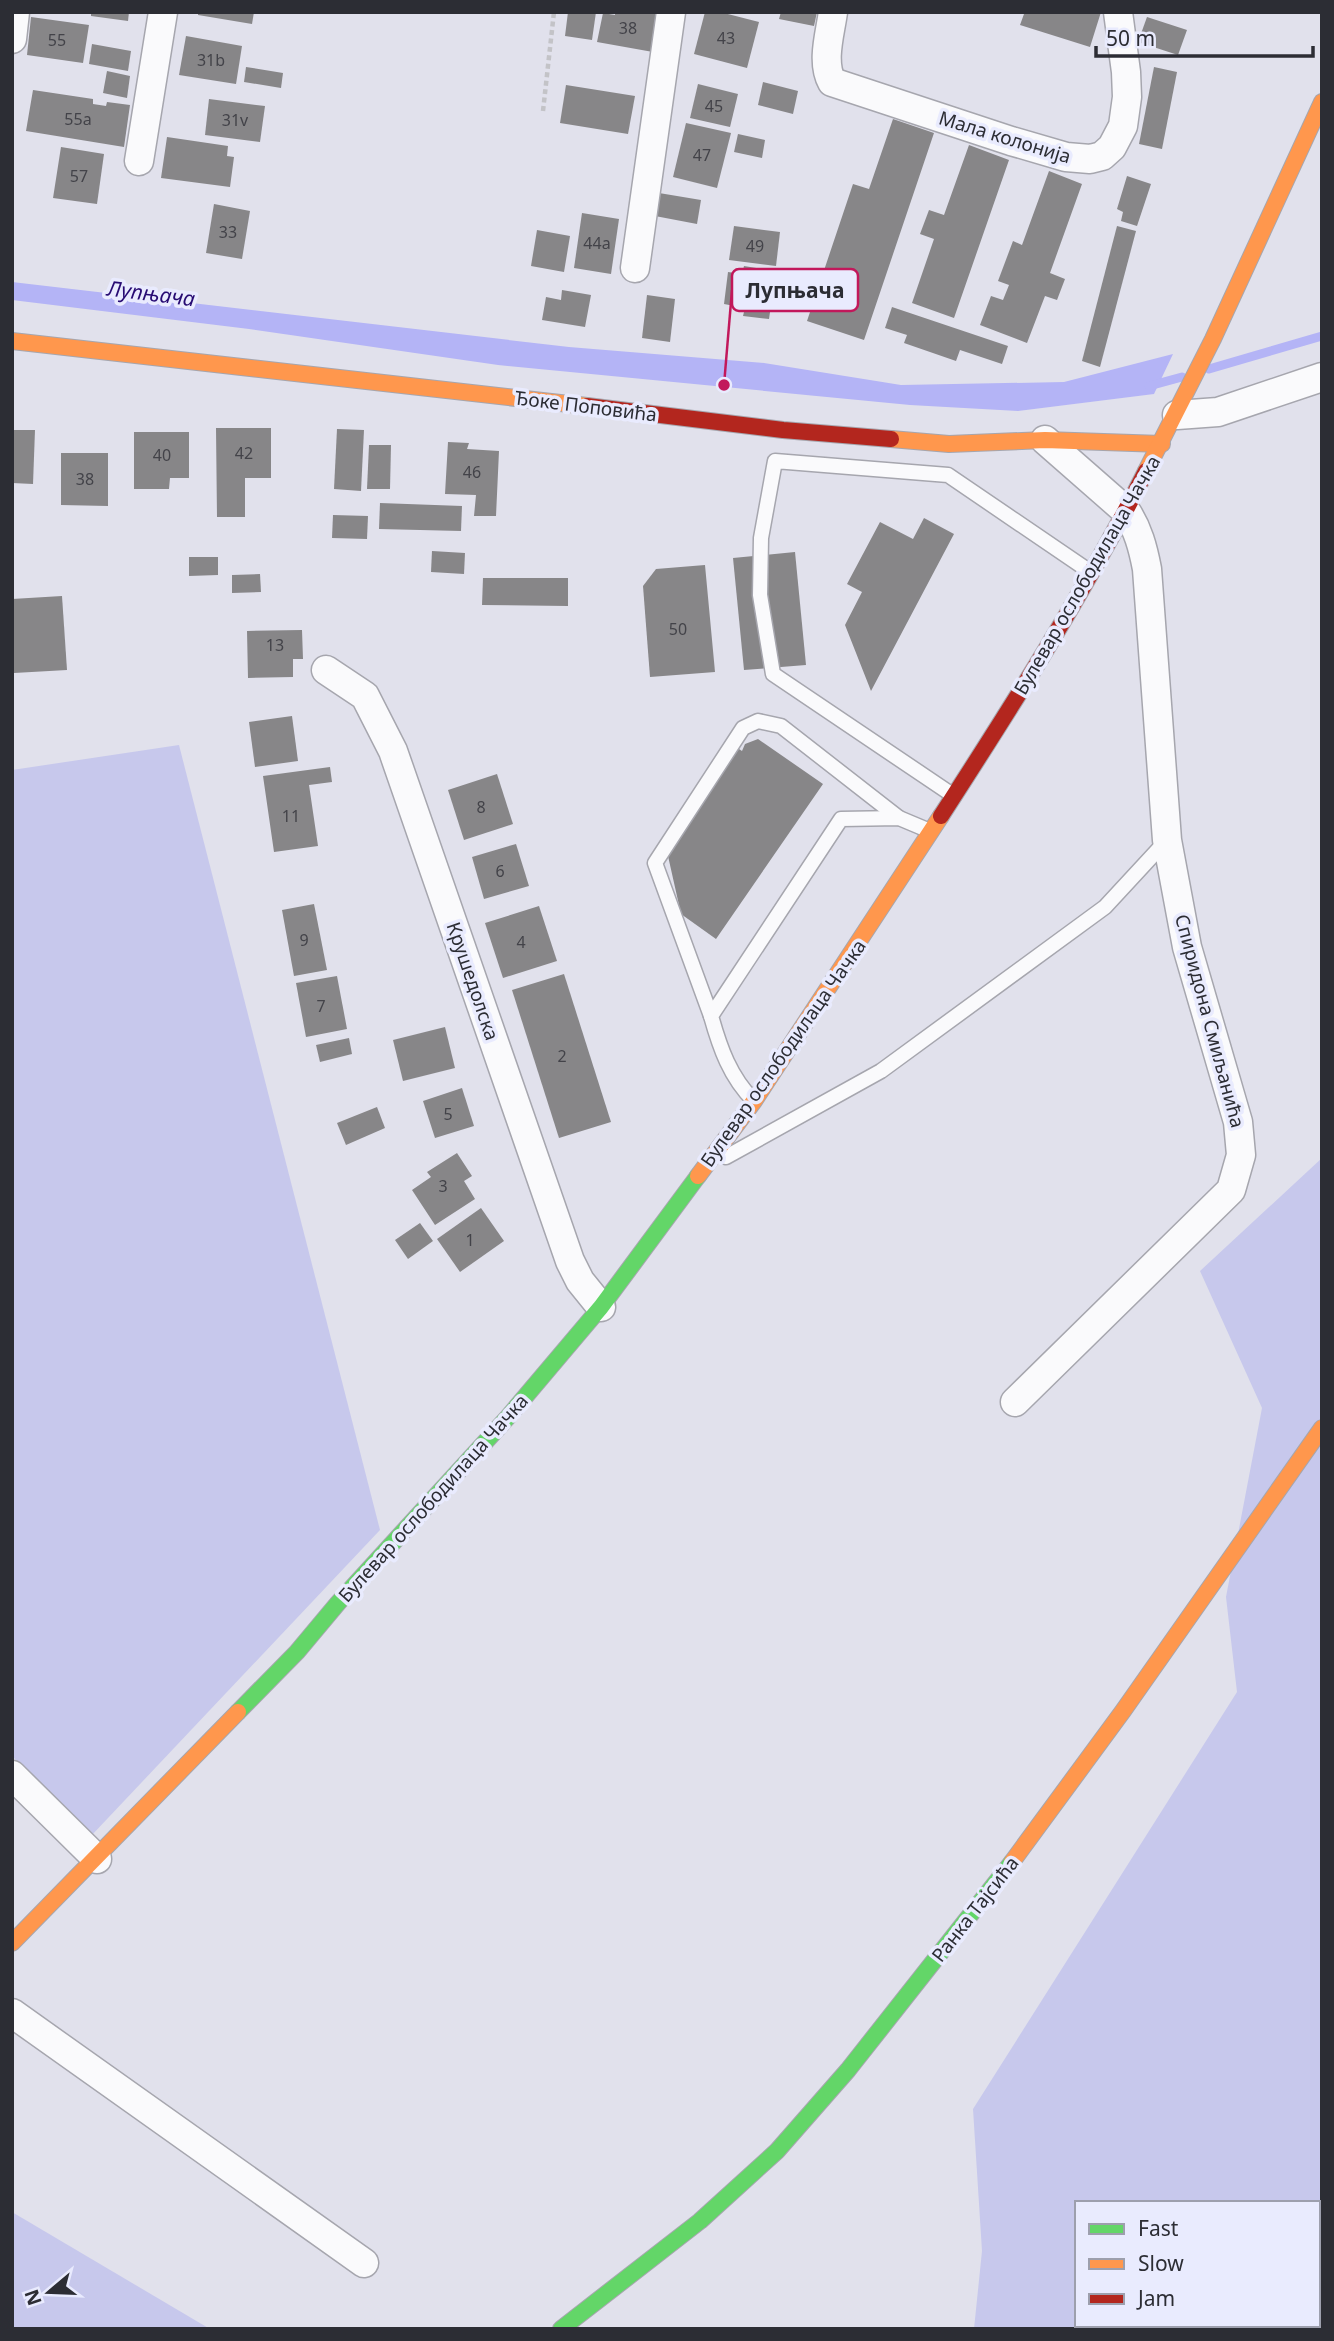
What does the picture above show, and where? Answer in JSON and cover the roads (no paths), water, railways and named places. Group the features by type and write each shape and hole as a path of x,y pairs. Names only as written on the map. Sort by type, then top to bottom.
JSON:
{"street":[{"path":"12,39 15,12"},
{"path":"139,161 163,12"},
{"path":"635,268 671,12"},
{"name":"Мала колонија","path":"833,12 827,60 827,73 832,82 1011,141 1079,159 1102,156 1112,147 1124,126 1126,72 1118,12"},
{"name":"Булевар ослободилаца Чачка","path":"12,1943 297,1652 508,1417 601,1307 754,1101 956,797 1034,673 1177,415 1322,102"},
{"name":"Ђоке Поповића","path":"12,341 783,430 949,444 1045,440 1162,444"},
{"path":"1177,415 1218,412 1322,377"},
{"path":"1045,440 1126,511"},
{"name":"Спиридона Смиљанића","path":"1015,1402 1231,1190 1241,1155 1238,1122 1187,947 1167,841 1147,569 1139,536 1126,511"},
{"name":"Крушедолска","path":"326,670 365,696 393,751 570,1261 580,1281 601,1307"},
{"name":"Ранка Тајсића","path":"561,2329 593,2316 775,2153 808,2118 972,1915 1163,1656 1322,1428"},
{"path":"12,1775 97,1858"},
{"path":"12,2013 364,2263"}],"lane":[{"path":"956,797 773,674 760,595 761,538 775,461 948,475 1090,572"},
{"path":"754,1101 737,1083 726,1063 654,863 743,728 758,721 781,726 899,818 931,832"},
{"path":"711,1017 841,819 899,818"},
{"path":"701,1171 881,1072 1105,907 1167,841"}],"water":[{"path":"12,282 569,347 764,363 901,385 1064,382 1173,354 1154,394 1018,411 910,405 498,365 249,329 12,300"}],"waterway":[{"name":"Лупњача","path":"1209,369 1322,336"},
{"name":"Лупњача","path":"1149,386 1182,377"}],"place":[{"name":"Лупњача","path":"724,385"}]}
